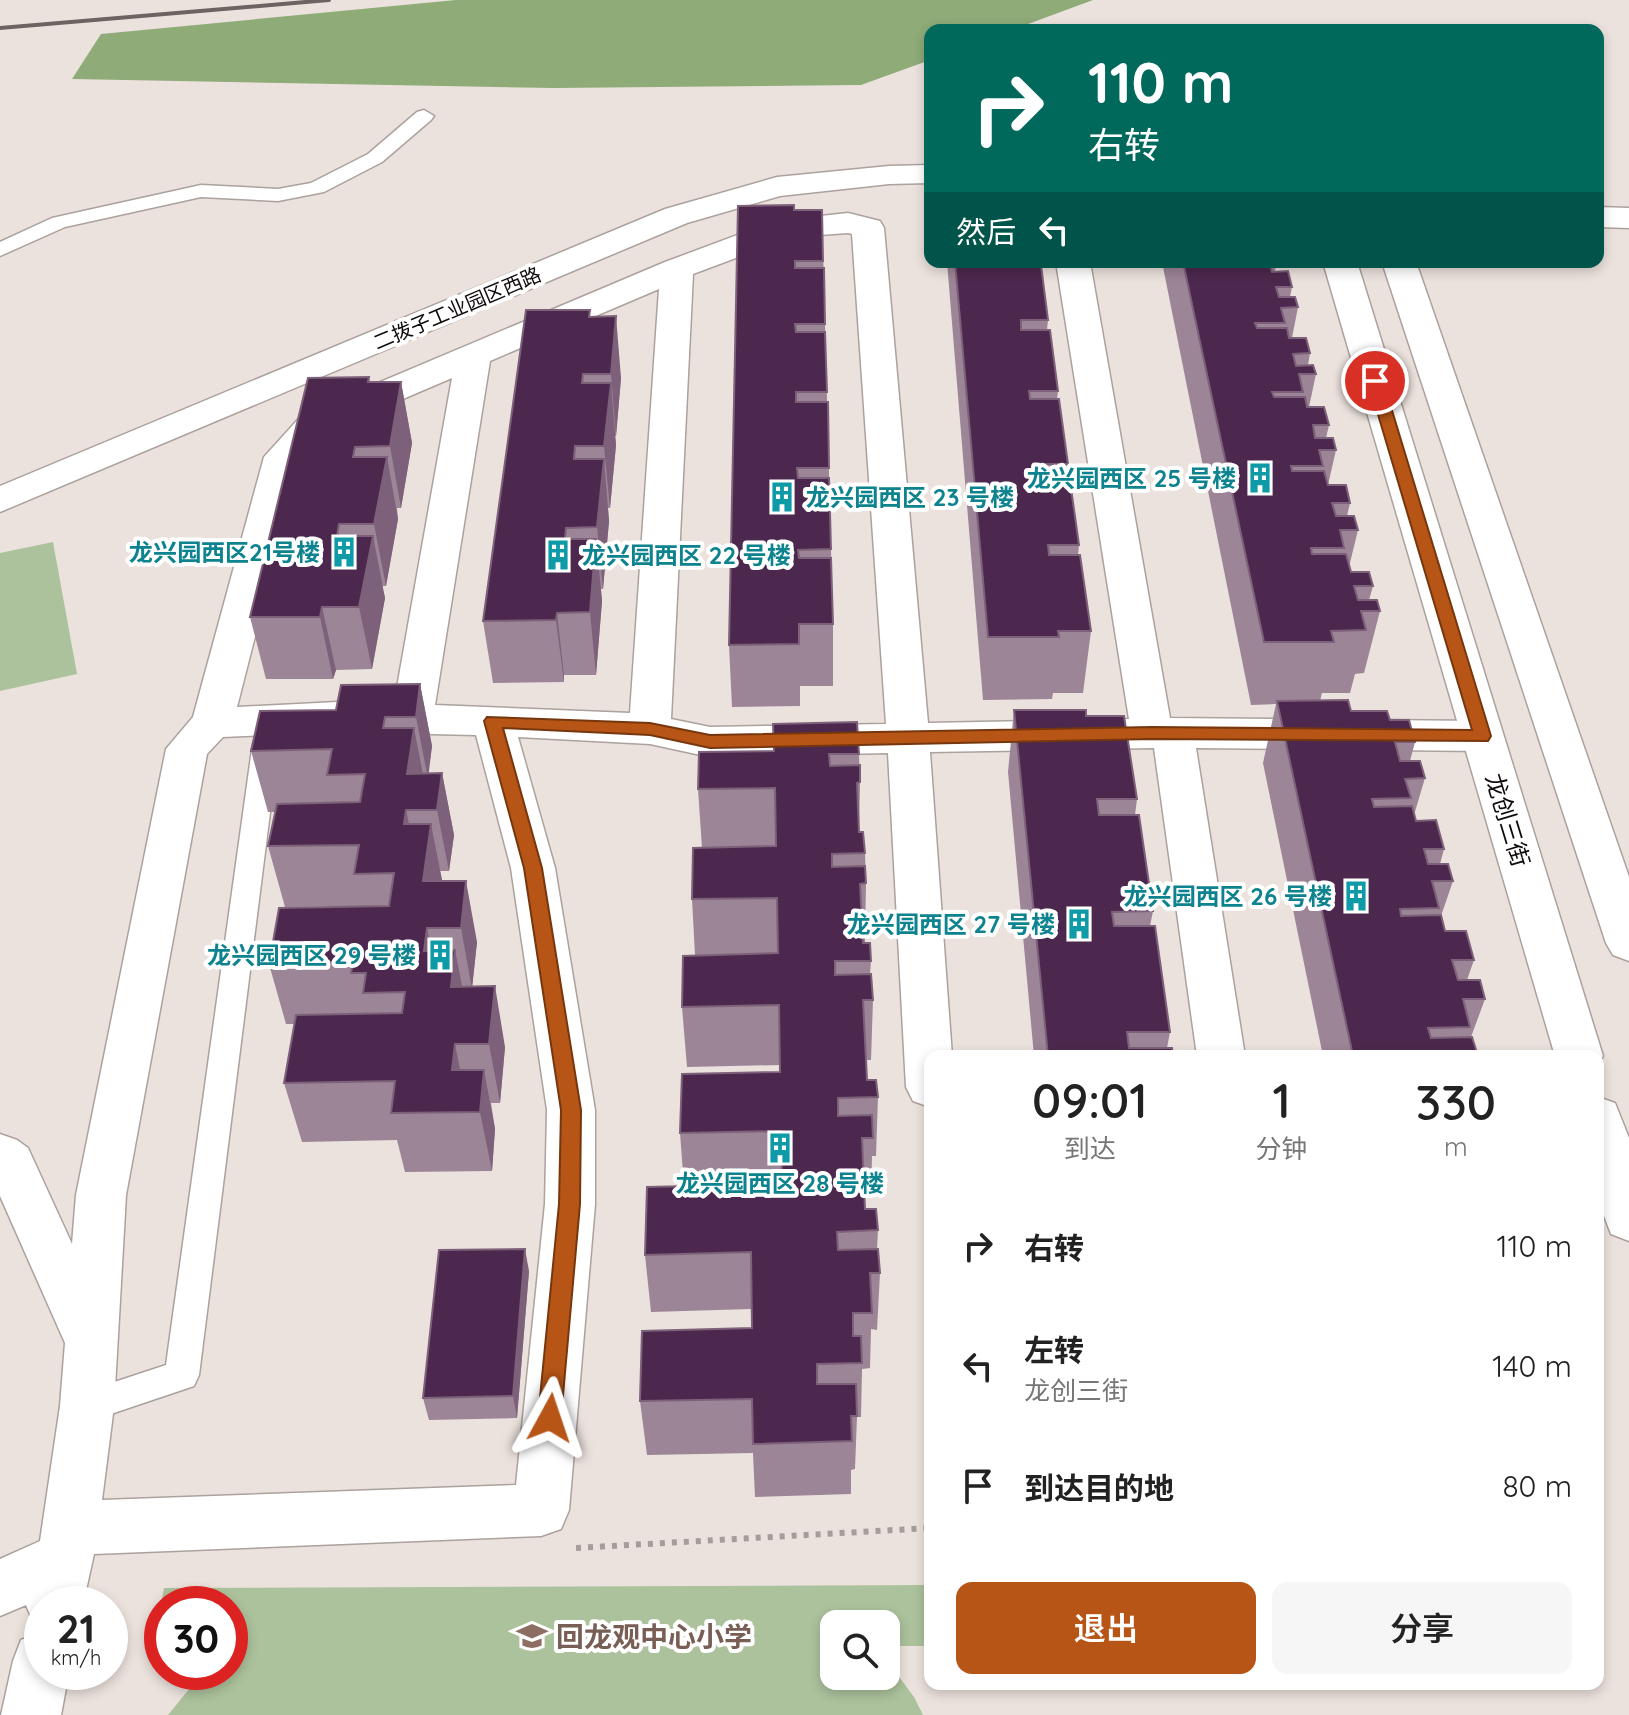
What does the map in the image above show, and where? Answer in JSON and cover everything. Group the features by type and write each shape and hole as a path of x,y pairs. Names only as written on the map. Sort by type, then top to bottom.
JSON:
{"street":[{"name":"二拨子工业园区西路","path":"0,500 676,216 777,187 924,174"},
{"path":"1604,217 1629,218"},
{"path":"63,1564 87,1406 101,1195 187,749 212,723 282,457 315,423 677,269 787,228 848,223 868,228 908,739 928,1050"},
{"path":"1074,268 1220,1050"},
{"name":"龙创三街","path":"1342,268 1577,1050"},
{"path":"1401,268 1629,943"},
{"path":"650,729 677,269"},
{"path":"412,719 473,357"},
{"path":"212,723 269,720 493,721 650,729 710,742 1162,734 1482,736"},
{"path":"0,1588 63,1564 541,1510 570,1204 571,1110 533,868 493,721"},
{"path":"1604,1137 1629,1219"},
{"path":"0,1155 10,1163 91,1343"},
{"path":"31,1715 36,1690"}],"lane":[{"path":"0,250 59,222 201,191 278,195 317,188 375,158 424,116"},
{"path":"87,1406 182,1375 269,720"}],"path":[{"path":"541,1510 562,1548 924,1528"}],"green space":[{"path":"456,0 1093,0 1028,24 924,24 924,62 861,85 553,88 72,79 101,34"},
{"path":"53,542 77,674 0,691 0,553"},
{"path":"924,1585 924,1646 900,1646 900,1610 820,1610 820,1690 900,1690 900,1678 923,1715 168,1715 188,1690 248,1690 248,1588"}],"building":[{"name":"龙兴园西区 23 号楼","path":"794,205 794,210 822,210 823,261 795,261 795,268 824,268 825,324 795,324 796,332 825,332 827,392 796,392 796,402 828,402 829,468 797,468 798,478 829,478 831,549 798,550 799,558 831,558 833,624 799,624 799,644 729,645 738,206"},
{"path":"956,268 1041,268 1048,320 1021,320 1021,330 1050,330 1058,391 1029,391 1030,399 1059,399 1068,464 1038,464 1039,474 1069,474 1079,545 1048,545 1049,555 1080,555 1091,631 1058,631 1059,637 988,637"},
{"name":"龙兴园西区 25 号楼","path":"1184,268 1271,268 1272,272 1288,271 1292,287 1276,287 1279,297 1295,297 1298,307 1281,308 1285,323 1255,323 1257,328 1287,328 1289,338 1306,338 1310,353 1293,354 1296,366 1313,365 1316,374 1299,374 1303,392 1272,392 1274,397 1305,397 1307,407 1324,407 1329,425 1313,425 1315,438 1333,438 1336,450 1319,450 1323,466 1291,466 1292,471 1324,471 1328,485 1346,485 1350,503 1332,503 1336,516 1354,516 1358,530 1340,530 1344,548 1311,548 1312,554 1346,554 1351,572 1369,572 1373,586 1354,586 1358,600 1377,600 1380,611 1361,611 1366,630 1331,631 1334,642 1264,642"},
{"name":"龙兴园西区 22 号楼","path":"526,310 590,310 589,317 616,316 611,374 583,374 582,383 611,383 604,446 575,446 574,459 604,459 597,527 566,528 565,539 596,539 590,612 557,613 556,620 483,621"},
{"path":"369,377 368,382 401,382 390,446 355,447 353,457 387,457 374,524 339,524 337,536 373,536 359,607 322,607 320,617 250,617 308,378"},
{"path":"420,684 416,717 385,717 383,728 414,728 407,774 442,773 437,810 406,810 404,824 431,824 423,881 466,881 461,928 427,928 424,951 455,950 451,987 495,986 489,1044 455,1044 452,1070 484,1070 480,1112 391,1113 395,1081 284,1083 296,1015 402,1013 405,992 363,993 366,973 351,973 353,962 269,964 279,908 389,906 394,873 354,874 359,845 268,846 277,804 360,802 365,774 327,775 332,749 251,751 260,711 336,710 341,685"},
{"path":"1348,700 1351,711 1387,711 1390,720 1409,720 1415,742 1395,742 1400,761 1420,761 1425,778 1405,779 1411,798 1372,799 1374,807 1412,806 1416,821 1436,820 1444,849 1424,849 1428,864 1448,864 1453,881 1432,881 1439,908 1400,909 1401,916 1441,915 1445,931 1466,931 1474,960 1452,960 1458,980 1480,980 1485,999 1463,999 1470,1027 1428,1028 1431,1038 1472,1037 1476,1050 1352,1050 1277,701"},
{"name":"龙兴园西区 27 号楼","path":"1014,710 1086,710 1086,716 1124,716 1137,799 1097,799 1099,815 1139,815 1153,911 1112,912 1114,926 1155,926 1170,1032 1127,1032 1129,1048 1172,1050 1047,1050"},
{"path":"857,722 859,754 829,754 830,766 860,765 860,782 857,783 859,832 863,832 865,853 832,854 832,867 865,866 866,883 860,884 863,943 870,943 871,961 835,961 835,975 871,974 873,1000 863,1000 867,1080 876,1080 878,1097 838,1098 838,1116 872,1115 873,1138 862,1138 865,1209 876,1209 878,1230 837,1232 838,1250 878,1249 880,1273 870,1273 872,1313 853,1313 853,1336 861,1336 862,1363 817,1364 817,1384 856,1384 857,1416 851,1416 852,1441 753,1444 752,1399 640,1401 642,1331 752,1328 751,1252 645,1255 647,1187 782,1184 781,1131 680,1133 682,1074 780,1072 779,1005 682,1007 683,956 778,953 777,898 692,899 693,848 776,846 775,788 698,789 699,752 774,751 773,724"},
{"path":"525,1249 513,1396 423,1398 439,1250"}],"railway":[{"path":"0,28 329,0"}],"place":[{"name":"龙兴园西区 25 号楼","path":"1260,478"},
{"name":"龙兴园西区 23 号楼","path":"782,497"},
{"name":"龙兴园西区21号楼","path":"344,552"},
{"name":"龙兴园西区 22 号楼","path":"558,555"},
{"name":"龙兴园西区 26 号楼","path":"1356,896"},
{"name":"龙兴园西区 27 号楼","path":"1079,924"},
{"name":"龙兴园西区 29 号楼","path":"440,955"},
{"name":"龙兴园西区 28 号楼","path":"780,1148"},
{"name":"回龙观中心小学","path":"532,1636"}],"route":[{"path":"550,1418 570,1204 571,1110 533,868 493,721 650,729 710,742 1152,733 1482,736 1375,381"}]}
